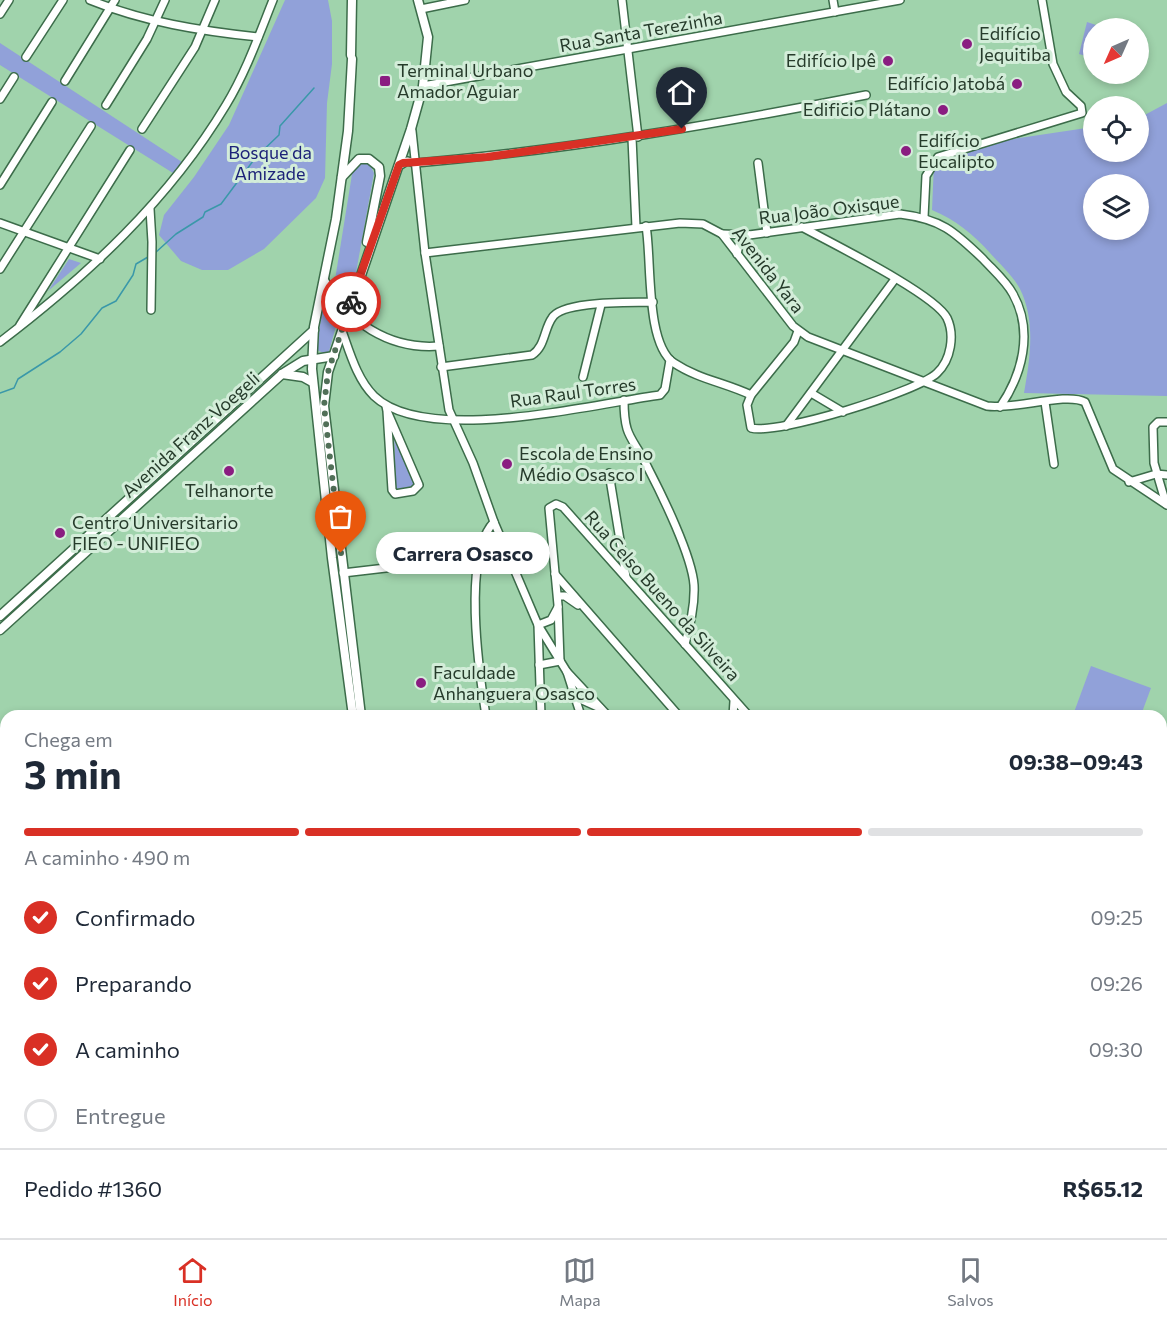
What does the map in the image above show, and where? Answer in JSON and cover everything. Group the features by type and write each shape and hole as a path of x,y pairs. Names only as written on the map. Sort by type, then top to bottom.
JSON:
{"main road":[{"path":"352,0 348,131 314,330 312,382 352,710"},
{"path":"360,710 324,406 328,372 365,258 411,129 423,86 428,37 420,4"},
{"path":"341,177 359,159 369,159 379,167 365,258"},
{"name":"Avenida Franz Voegeli","path":"0,616 314,330"},
{"name":"Avenida Franz Voegeli","path":"0,630 282,374 312,359 334,356"},
{"path":"282,374 303,376 312,382"},
{"path":"243,394 251,402"}],"street":[{"path":"0,14 9,0"},
{"path":"26,57 63,0"},
{"path":"90,0 111,9 156,21 202,31 258,37"},
{"path":"65,81 115,0"},
{"path":"106,105 156,21 165,0"},
{"path":"142,129 195,47 215,0"},
{"path":"0,342 100,259 150,209 189,160 227,104 273,0"},
{"path":"420,4 465,0"},
{"path":"622,0 629,50 635,138 636,227"},
{"path":"833,0 835,12"},
{"name":"Rua Santa Terezinha","path":"423,86 900,0"},
{"path":"924,217 926,176 938,156 1082,113 1081,106 1066,92 1053,64 1042,0"},
{"path":"0,99 14,77"},
{"path":"399,165 407,161 416,163 635,138 866,95"},
{"path":"0,185 52,102"},
{"path":"0,269 91,126"},
{"path":"411,129 441,367 452,421 473,463 494,522 538,625 567,672 603,709"},
{"path":"17,329 130,150"},
{"path":"758,163 767,232"},
{"path":"150,209 151,310"},
{"name":"Rua João Oxisque","path":"723,234 749,235 900,213 924,217 943,224 957,233 1005,282 1014,295 1020,312 1024,346 1022,365 1017,382 1000,407"},
{"path":"0,223 100,259"},
{"name":"Avenida Yara","path":"425,253 646,226 697,223 710,226 723,234 798,331 808,337 976,402 1000,407 1074,398 1087,405 1113,469 1129,482"},
{"path":"646,226 653,302 660,344 670,360 702,378 751,395"},
{"path":"798,331 794,342 751,395 747,405 751,428 786,426 843,412 936,375 943,367 950,351 951,327 936,304 802,227"},
{"name":"Rua João Oxisque","path":"737,254 739,245 749,235"},
{"path":"324,279 332,295 348,311 386,340 415,347 439,346"},
{"path":"786,426 895,279"},
{"path":"441,367 532,355 540,348 550,319 558,311 601,304 653,302"},
{"path":"583,378 601,304"},
{"path":"342,331 366,387 387,408 419,485 413,491 394,494 392,490 387,408"},
{"path":"794,342 808,337"},
{"name":"Rua Raul Torres","path":"387,408 452,421 510,417 662,394 670,360"},
{"path":"811,393 843,412"},
{"path":"624,400 624,420 629,438 649,470 692,573 694,592 686,644"},
{"path":"1045,402 1054,464"},
{"path":"1166,505 1156,474 1153,427 1158,422 1167,422"},
{"path":"609,473 626,577"},
{"path":"1129,482 1156,474 1167,475"},
{"path":"1129,482 1166,505"},
{"name":"Rua Celso Bueno da Silveira","path":"555,574 549,508 556,504 563,507 744,710"},
{"path":"485,710 475,635 480,557 487,531 494,522"},
{"path":"343,573 480,557"},
{"path":"555,574 560,629 560,661"},
{"path":"555,574 674,710"},
{"path":"558,596 569,598 587,612"},
{"path":"538,625 551,620 558,605"},
{"path":"551,620 560,629"},
{"path":"538,625 541,710"},
{"path":"538,665 560,661"},
{"path":"567,672 579,710"},
{"path":"572,690 580,699 603,709"},
{"path":"734,710 735,700"},
{"path":"586,710 592,704"}],"green space":[{"name":"Bosque da Amizade","path":"285,0 328,0 332,21 332,64 327,103 325,178 316,198 264,249 228,270 202,270 181,261 159,235 164,215 194,177 229,125"},
{"path":"1083,38 1083,55 1079,54"},
{"path":"0,43 182,162 173,173 0,65"},
{"path":"1167,103 1167,396 1024,393 1030,327 1020,289 1014,279 964,228 932,210 934,163 992,142 1083,128 1083,162 1149,162 1149,113"},
{"path":"363,162 370,165 374,173 352,295 345,298 338,294 334,286 353,168"},
{"path":"69,259 81,263 48,291"},
{"path":"324,293 340,312 328,355 317,350"},
{"path":"394,433 416,486 396,489"},
{"path":"1091,666 1151,688 1143,710 1075,710"}],"waterway":[{"path":"155,253 176,234 203,217 205,212 221,204 256,157 279,135 280,126 314,88"},
{"path":"0,393 14,388 18,379 60,352 81,334 102,308 116,301 133,275 136,264 148,257"}],"way so far":[{"path":"341,553 324,406 328,372 351,302"}],"place":[{"name":"Edifício Jequitiba","path":"967,44"},
{"name":"Edifício Ipê","path":"888,61"},
{"name":"Terminal Urbano Amador Aguiar","path":"385,81"},
{"name":"Edifício Jatobá","path":"1017,84"},
{"name":"Edificio Plátano","path":"943,110"},
{"name":"Edifício Eucalipto","path":"906,151"},
{"name":"Escola de Ensino Médio Osasco I","path":"507,464"},
{"name":"Telhanorte","path":"229,471"},
{"name":"Centro Universitario FIEO - UNIFIEO","path":"60,533"},
{"name":"Carrera Osasco","path":"341,553"},
{"name":"Faculdade Anhanguera Osasco","path":"421,683"}],"route":[{"path":"351,302 399,165 407,161 416,163 487,157 619,140 682,129"}]}
